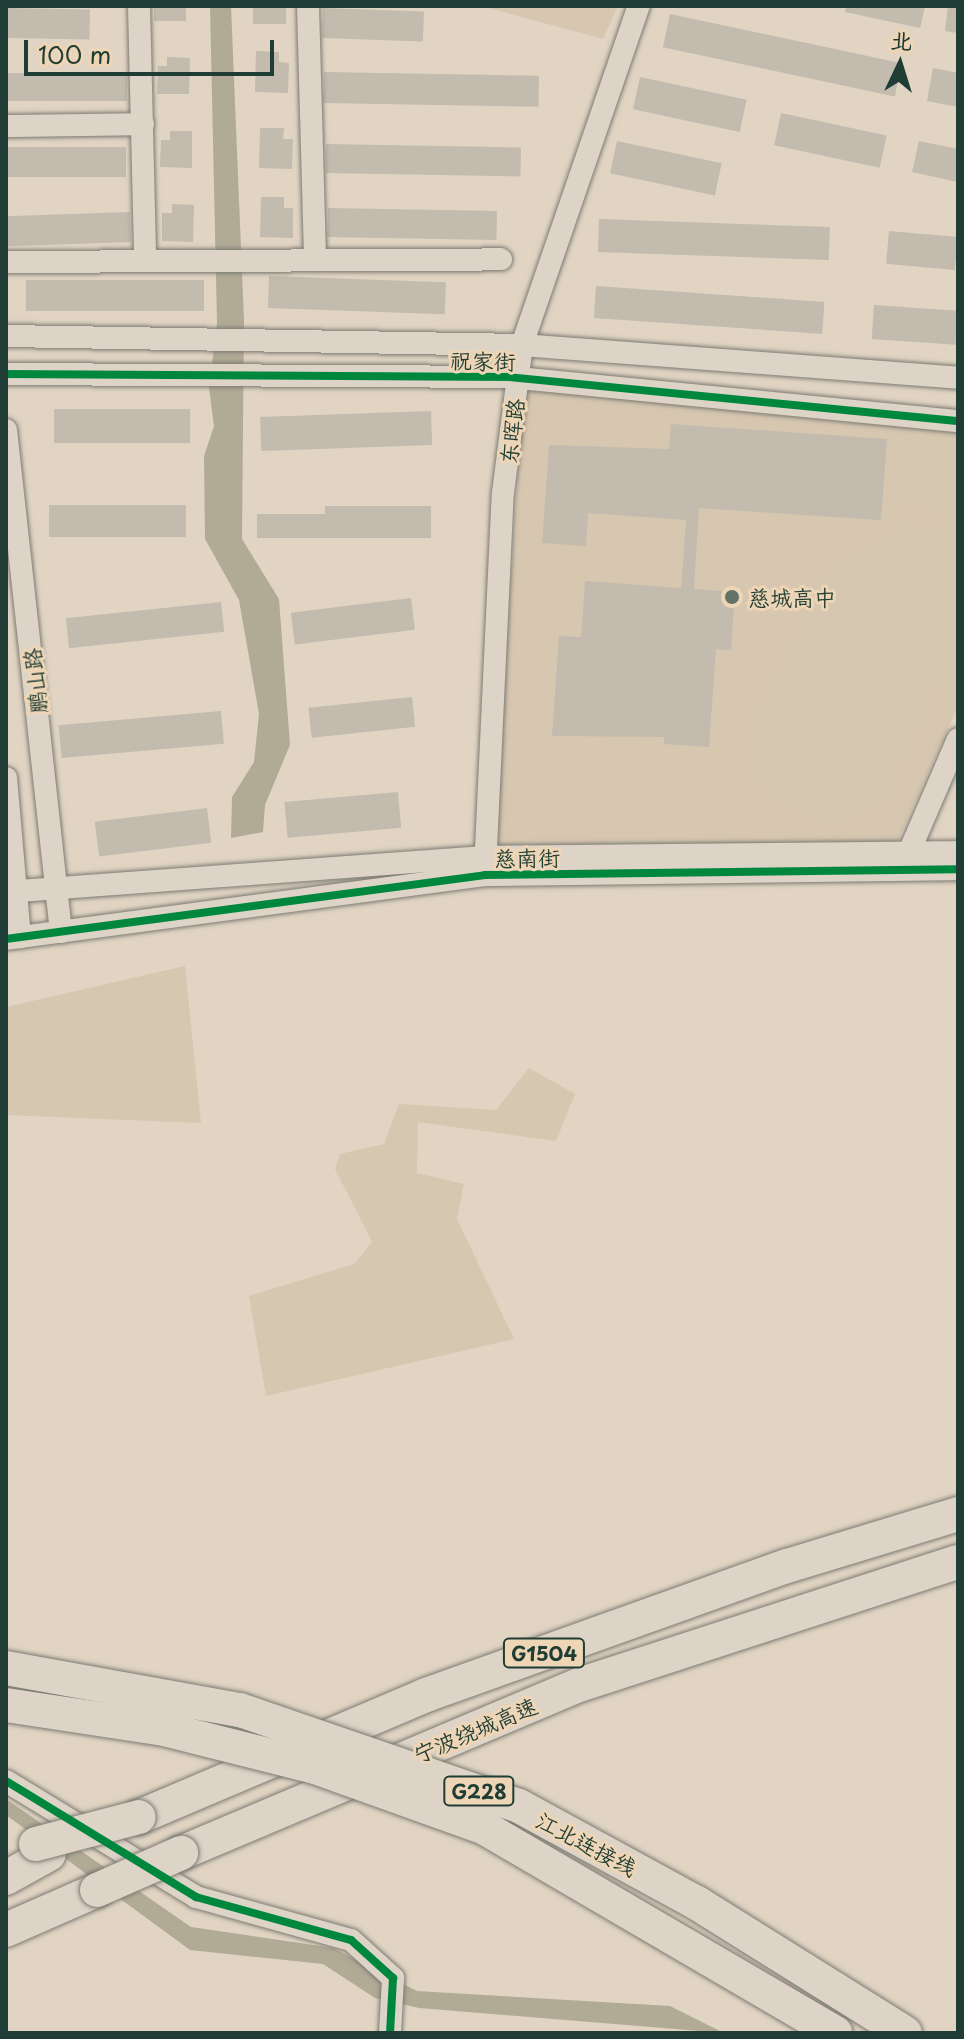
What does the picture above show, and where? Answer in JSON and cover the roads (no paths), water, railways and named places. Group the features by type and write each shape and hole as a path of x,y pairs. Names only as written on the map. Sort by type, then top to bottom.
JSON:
{"highway":[{"name":"宁波绕城高速","path":"31,1852 139,1817 426,1695 787,1566 958,1514"},
{"name":"宁波绕城高速","path":"6,1930 582,1684 958,1562"},
{"name":"江北连接线","path":"6,1668 240,1710 519,1806 697,1903 905,2033"},
{"name":"江北连接线","path":"6,1705 179,1732 315,1767 483,1827 835,2033"},
{"path":"6,1878 31,1852"}],"street":[{"path":"139,6 145,260"},
{"path":"308,6 315,254"},
{"name":"东晖路","path":"485,866 503,493 522,345 639,6"},
{"path":"6,126 143,124"},
{"path":"6,262 315,254 501,259"},
{"name":"祝家街","path":"6,336 522,345 958,378"},
{"name":"祝家街","path":"6,374 518,378 958,421"},
{"name":"鹏山路","path":"6,430 61,932"},
{"path":"904,861 958,739"},
{"path":"6,778 13,938"},
{"path":"955,860 958,829"},
{"name":"慈南街","path":"11,892 57,886 485,866 955,860"},
{"name":"慈南街","path":"13,938 485,866"},
{"path":"6,1781 196,1897 351,1940 393,1978 390,2033"}],"place":[{"name":"慈城高中","path":"732,597"}]}
